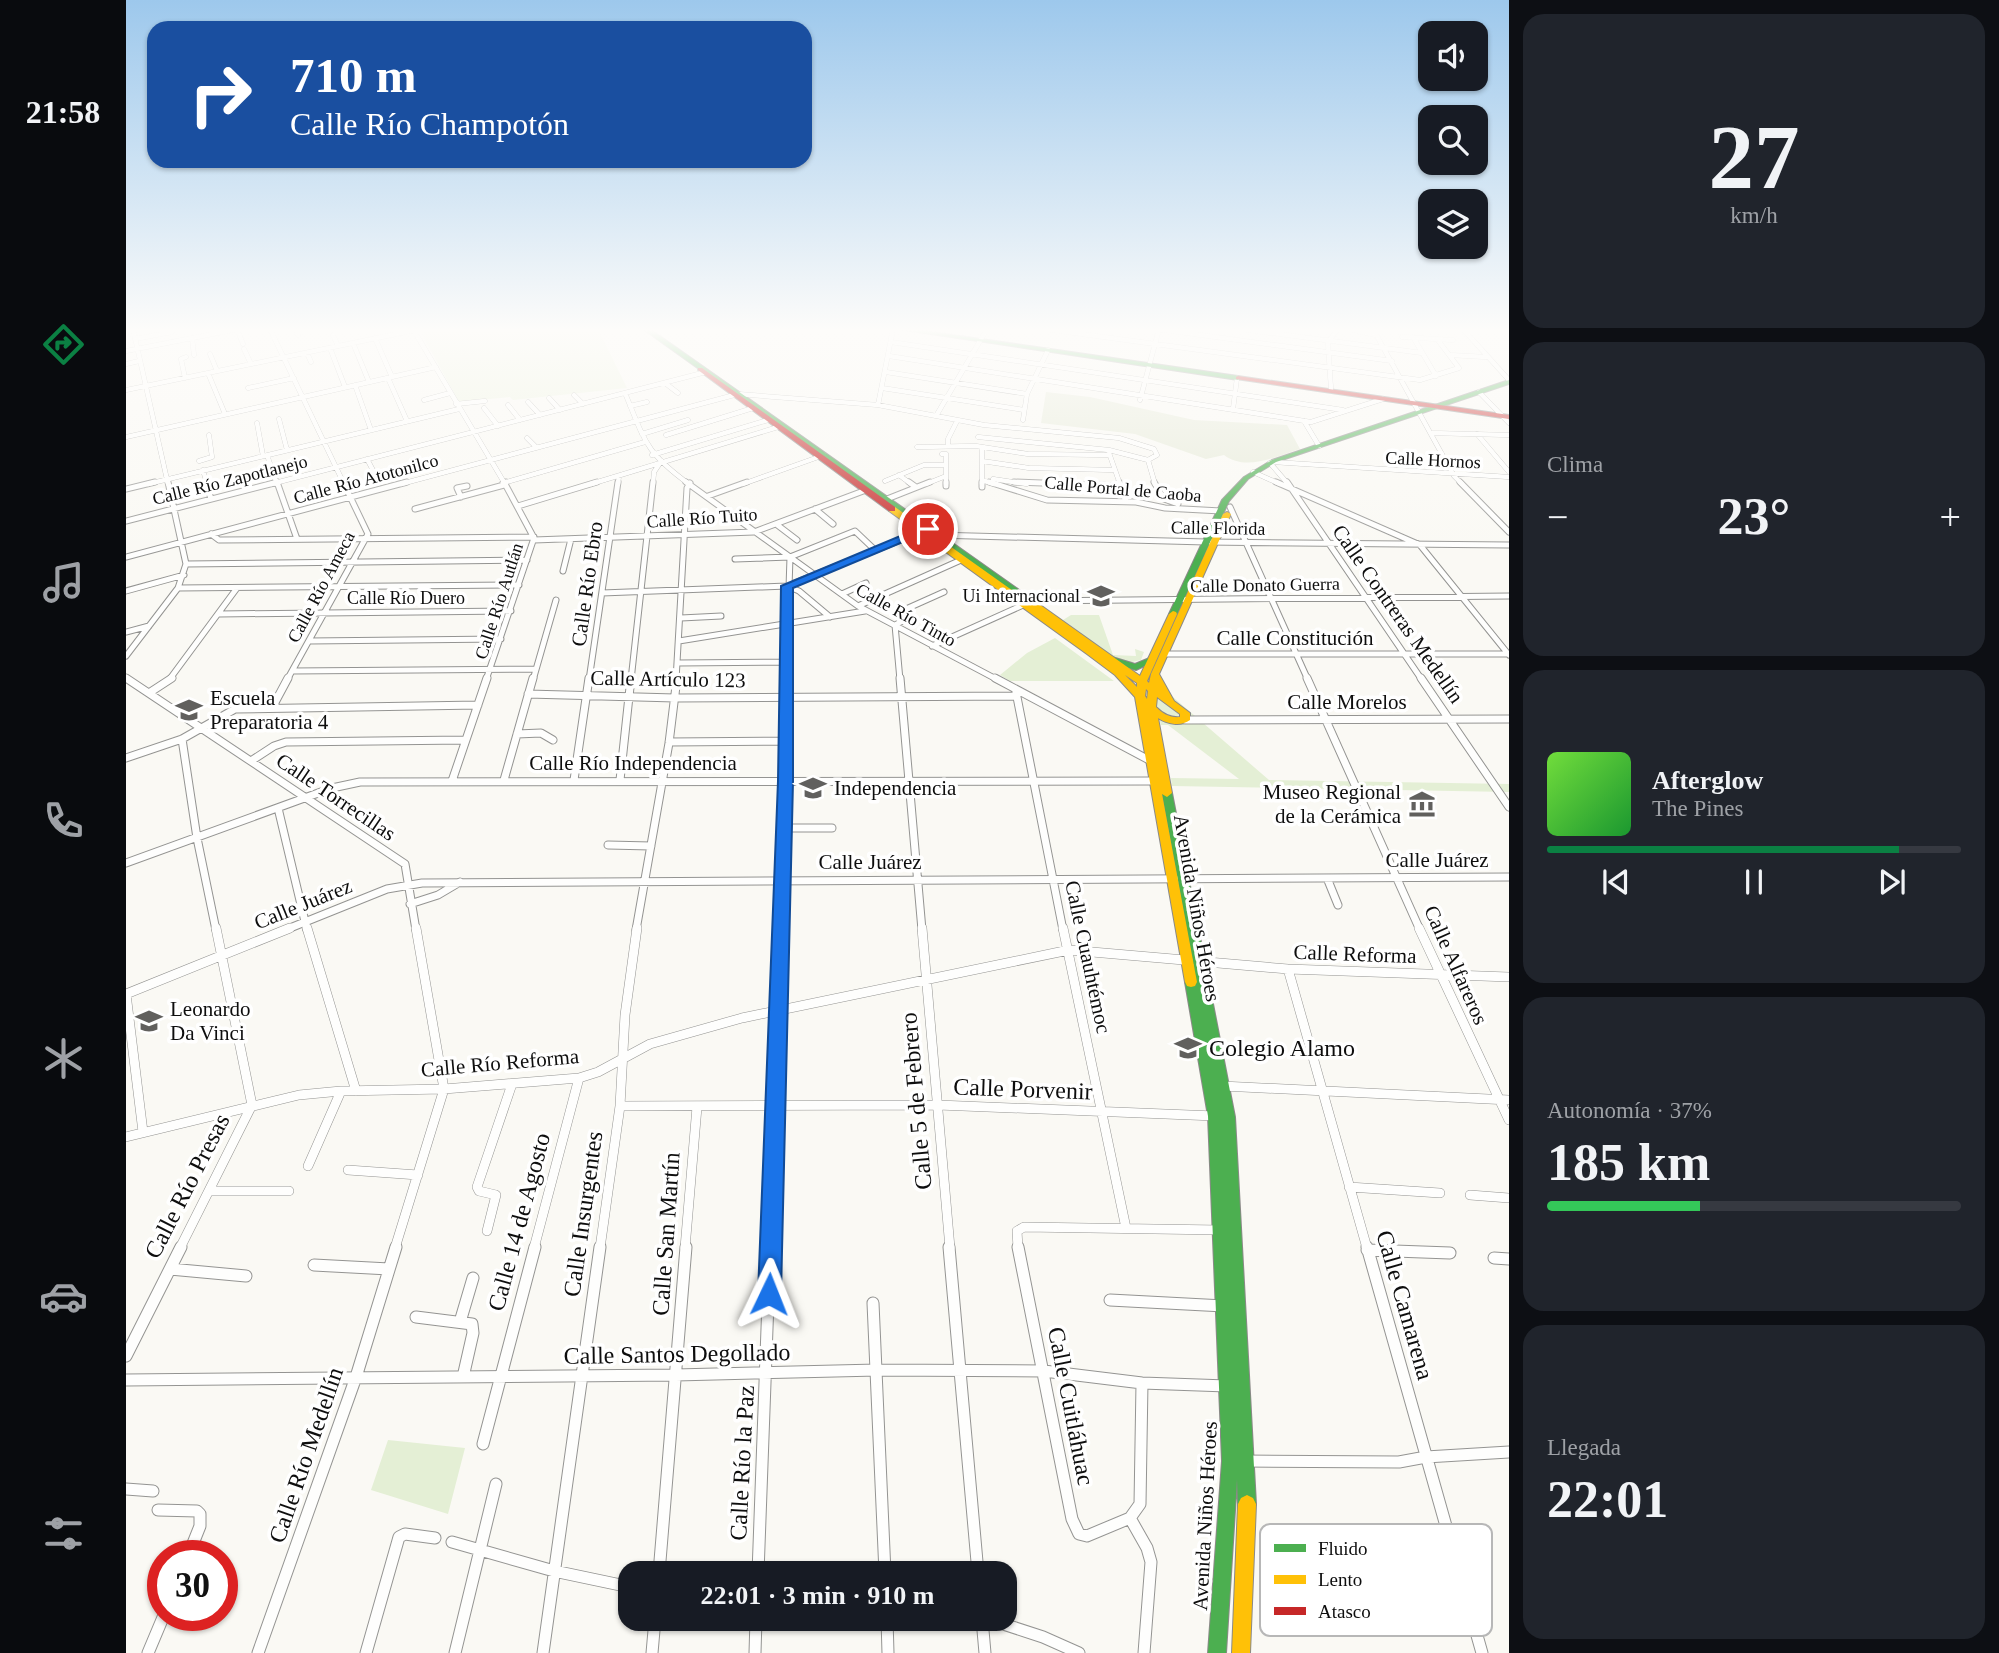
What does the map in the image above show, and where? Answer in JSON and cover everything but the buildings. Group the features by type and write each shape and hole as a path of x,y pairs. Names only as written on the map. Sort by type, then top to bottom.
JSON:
{"main road":[{"path":"752,408 821,456 887,499 929,532 961,559 1026,602 1142,681 1185,713 1185,720 1181,723 1170,721 1140,697 1121,675 1026,602 929,532 866,490 821,456 753,406"},
{"path":"1409,406 1440,406"},
{"path":"1410,406 1417,408"},
{"name":"Avenida Niños Héroes","path":"1241,1653 1248,1518 1231,1153 1224,1086 1200,961 1151,761 1140,697 1142,681 1184,599 1225,508 1256,474 1274,464 1417,408 1440,406"},
{"path":"1443,406 1506,417"},
{"name":"Avenida Niños Héroes","path":"1274,464 1417,408"},
{"name":"Avenida Niños Héroes","path":"1184,599 1165,654 1155,674 1152,707 1178,880 1187,961 1215,1116 1230,1461 1217,1653"},
{"path":"1112,660 1136,667 1152,660"},
{"path":"1155,674 1171,703"}],"street":[{"path":"126,656 178,588 186,564 149,406"},
{"path":"222,406 225,414"},
{"path":"126,437 261,406"},
{"name":"Calle Río Ameca","path":"273,706 368,534 307,406"},
{"path":"363,406 371,430"},
{"path":"401,406 407,421"},
{"path":"126,489 371,430 458,406"},
{"name":"Calle Río Autlán","path":"452,781 534,538 458,406"},
{"path":"509,406 520,420"},
{"path":"532,406 540,415"},
{"path":"556,406 560,410"},
{"name":"Calle Río Zapotlanejo","path":"126,521 575,406"},
{"name":"Calle Río Tinto","path":"630,406 645,442 660,463 858,606 1016,694 1151,761"},
{"name":"Calle Río Atotonilco","path":"126,557 684,406"},
{"name":"Calle Río Atotonilco","path":"884,406 984,425 1138,442 1156,452 1156,457 1148,460"},
{"path":"936,416 942,406"},
{"path":"999,406 1024,410"},
{"path":"1023,420 1025,406"},
{"path":"1209,406 1311,422 1360,406"},
{"path":"1322,406 1347,410"},
{"path":"484,408 498,426"},
{"path":"666,435 752,408"},
{"path":"1417,408 1454,476 1509,533"},
{"path":"279,419 287,450"},
{"path":"652,455 768,419"},
{"path":"642,434 688,420"},
{"path":"948,445 948,439 957,421"},
{"path":"1304,421 1319,446"},
{"path":"257,423 265,455 297,539"},
{"path":"982,487 978,437 984,425"},
{"path":"518,506 778,427"},
{"path":"1048,444 1050,431"},
{"path":"1431,433 1509,435"},
{"path":"1477,434 1509,475"},
{"path":"199,461 212,456 209,435"},
{"name":"Calle Portal de Caoba","path":"978,437 1048,444 1148,460"},
{"path":"527,438 536,447"},
{"path":"415,509 645,442"},
{"path":"917,447 979,446 1028,454 1109,453 1126,502"},
{"path":"942,454 946,454 946,486"},
{"path":"708,496 821,456"},
{"path":"208,459 210,469"},
{"path":"367,459 375,474"},
{"path":"1148,460 1158,494 1165,501 1179,506"},
{"path":"982,461 1044,469 1114,470"},
{"path":"620,780 654,472 660,463"},
{"name":"Calle Hornos","path":"1274,464 1454,476 1509,475"},
{"name":"Calle Contreras Medellín","path":"1274,464 1509,807"},
{"path":"885,481 924,465 946,465"},
{"path":"1044,469 1048,484"},
{"path":"203,470 211,499"},
{"path":"1256,474 1420,545 1509,654"},
{"path":"898,475 916,488"},
{"name":"Calle Río Ebro","path":"574,780 619,476"},
{"path":"887,499 946,476"},
{"path":"982,478 1014,483 1120,486"},
{"name":"Calle Portal de Caoba","path":"982,478 1047,500 1225,508"},
{"name":"Calle Insurgentes","path":"543,1653 620,1106 620,1058 645,880 675,698 687,488 690,483"},
{"path":"461,497 457,488 467,486"},
{"name":"Calle Río Tuito","path":"211,534 219,540 571,539 754,532 866,490"},
{"name":"Calle Alfareros","path":"1225,508 1247,543 1440,975 1504,1100 1509,1120"},
{"path":"815,509 833,524"},
{"path":"776,524 796,540"},
{"path":"735,559 790,557 855,531 875,550"},
{"path":"602,593 787,586 875,550 929,532"},
{"name":"Calle Florida","path":"929,532 1247,543 1509,545"},
{"path":"564,571 571,539"},
{"name":"Calle Río la Paz","path":"759,1561 786,781 785,662 790,557"},
{"path":"858,606 961,559"},
{"path":"186,564 527,560"},
{"path":"126,591 184,575"},
{"path":"842,594 866,583"},
{"path":"178,588 519,585"},
{"path":"787,586 830,617"},
{"path":"149,693 174,677 237,588"},
{"path":"895,625 908,618 906,609 944,592"},
{"name":"Calle Donato Guerra","path":"1026,602 1509,596"},
{"path":"504,780 556,600"},
{"path":"932,646 1026,602"},
{"name":"Calle Río Duero","path":"219,614 511,611"},
{"path":"679,640 866,611"},
{"path":"681,618 721,616"},
{"name":"Calle 5 de Febrero","path":"895,625 977,1561"},
{"path":"126,632 150,626"},
{"path":"309,641 501,639"},
{"name":"Calle Constitución","path":"1165,654 1509,654"},
{"path":"678,663 785,662"},
{"path":"292,671 536,669"},
{"name":"Calle Torrecillas","path":"126,678 405,864 406,885"},
{"name":"Calle Artículo 123","path":"528,694 675,698 1016,694"},
{"name":"Calle Cuauhtémoc","path":"1016,694 1126,1228"},
{"path":"126,758 182,739 231,709 273,706 478,705"},
{"name":"Calle Morelos","path":"1185,720 1509,719"},
{"path":"517,734 541,733 553,740"},
{"name":"Calle Río Presas","path":"126,1356 251,1105 197,838 182,739"},
{"path":"251,761 274,746 290,741 466,740"},
{"path":"669,742 785,741"},
{"name":"Calle Río Independencia","path":"126,863 304,798 360,782 1155,781"},
{"path":"278,808 305,922 356,1091"},
{"path":"783,828 832,828"},
{"path":"608,845 651,846"},
{"name":"Calle Juárez","path":"126,994 387,889 406,885 461,881 1509,877"},
{"path":"1327,878 1338,905"},
{"path":"410,904 438,895 461,881"},
{"path":"406,885 444,1089"},
{"name":"Calle Río Reforma","path":"126,1137 299,1095 341,1091 444,1089 579,1078 598,1072 650,1044 778,1009 1069,950 1200,961"},
{"name":"Calle Reforma","path":"1200,961 1288,969 1509,977"},
{"name":"Calle Camarena","path":"1288,969 1445,1524"},
{"path":"126,994 143,1132"},
{"name":"Calle 14 de Agosto","path":"483,1444 579,1078"},
{"path":"486,1231 496,1195 479,1191 477,1187 512,1083"},
{"path":"1211,1085 1504,1100"},
{"name":"Calle Río Medellín","path":"258,1653 356,1377 444,1089"},
{"path":"309,1166 341,1091"},
{"name":"Calle Porvenir","path":"620,1106 938,1105 1215,1116"},
{"name":"Calle San Martín","path":"660,1561 696,1107"},
{"path":"348,1170 418,1175"},
{"path":"1349,1187 1440,1193"},
{"path":"210,1191 289,1191"},
{"path":"1470,1195 1509,1198"},
{"name":"Calle Cuitláhuac","path":"1126,1228 1024,1227 1017,1231 1016,1238 1074,1527 1079,1534 1087,1536 1130,1518"},
{"path":"1126,1228 1221,1230"},
{"path":"1367,1250 1450,1253"},
{"path":"1494,1258 1509,1259"},
{"path":"314,1265 389,1269"},
{"path":"170,1269 246,1276"},
{"path":"460,1322 473,1278"},
{"path":"1110,1300 1224,1307"},
{"path":"873,1303 885,1561"},
{"path":"415,1317 472,1324 474,1328 463,1377"},
{"name":"Calle Santos Degollado","path":"126,1380 767,1374 877,1370 1044,1371 1142,1383 1228,1386"},
{"path":"1142,1383 1140,1504 1130,1518 1147,1548 1151,1562 1144,1653"},
{"path":"1230,1461 1399,1462 1426,1457 1509,1452"},
{"path":"455,1653 496,1484"},
{"path":"126,1489 153,1491"},
{"path":"158,1510 197,1511 200,1514 200,1526 194,1540"},
{"path":"366,1653 399,1537 405,1534 435,1538"},
{"path":"452,1542 554,1571 618,1584"},
{"path":"1017,1628 1079,1653"},
{"path":"149,1653 158,1631"},
{"path":"652,1653 654,1631"},
{"path":"755,1653 756,1631"},
{"path":"887,1631 888,1653"},
{"path":"983,1631 985,1653"},
{"name":"Calle Camarena","path":"1477,1636 1482,1653"}],"green space":[{"path":"1044,406 1131,406 1194,420 1287,425 1300,449 1262,461 1242,462 1224,455 1206,459 1135,434 1041,423"},
{"path":"1071,615 1099,615 1113,655 1136,656 1135,649 1144,652 1141,660 1128,663 1118,660 1063,620"},
{"path":"1055,638 1114,681 1010,681 1000,675 1027,653"},
{"path":"1173,697 1269,780 1509,784 1509,792 1172,786 1171,778 1239,779 1168,725 1161,725 1155,704 1157,698"},
{"path":"388,1440 465,1448 448,1514 371,1490"}],"traffic: fast":[{"path":"755,406 1019,594"},
{"path":"1173,614 1226,500 1246,478 1274,461 1437,406"},
{"path":"1112,660 1136,667 1152,660"},
{"path":"1167,793 1228,1117 1247,1504"},
{"path":"1191,982 1215,1116 1230,1461 1217,1653"}],"traffic: slow":[{"path":"892,509 1118,673 1156,713 1174,721 1185,720 1185,713 1019,594"},
{"path":"1167,793 1151,707 1155,674 1227,514"},
{"path":"1173,614 1142,681 1140,697 1191,982"},
{"path":"1155,674 1171,703"},
{"path":"1241,1653 1247,1504"}],"traffic: jam":[{"path":"751,406 892,509"},
{"path":"1434,406 1509,417"}],"place":[{"name":"Ui Internacional","path":"1101,596"},
{"name":"Escuela Preparatoria 4","path":"189,710"},
{"name":"Independencia","path":"813,788"},
{"name":"Museo Regional de la Cerámica","path":"1422,804"},
{"name":"Leonardo Da Vinci","path":"149,1021"},
{"name":"Colegio Alamo","path":"1188,1048"}],"route":[{"path":"769,1294 786,781 787,586 928,529"}]}
